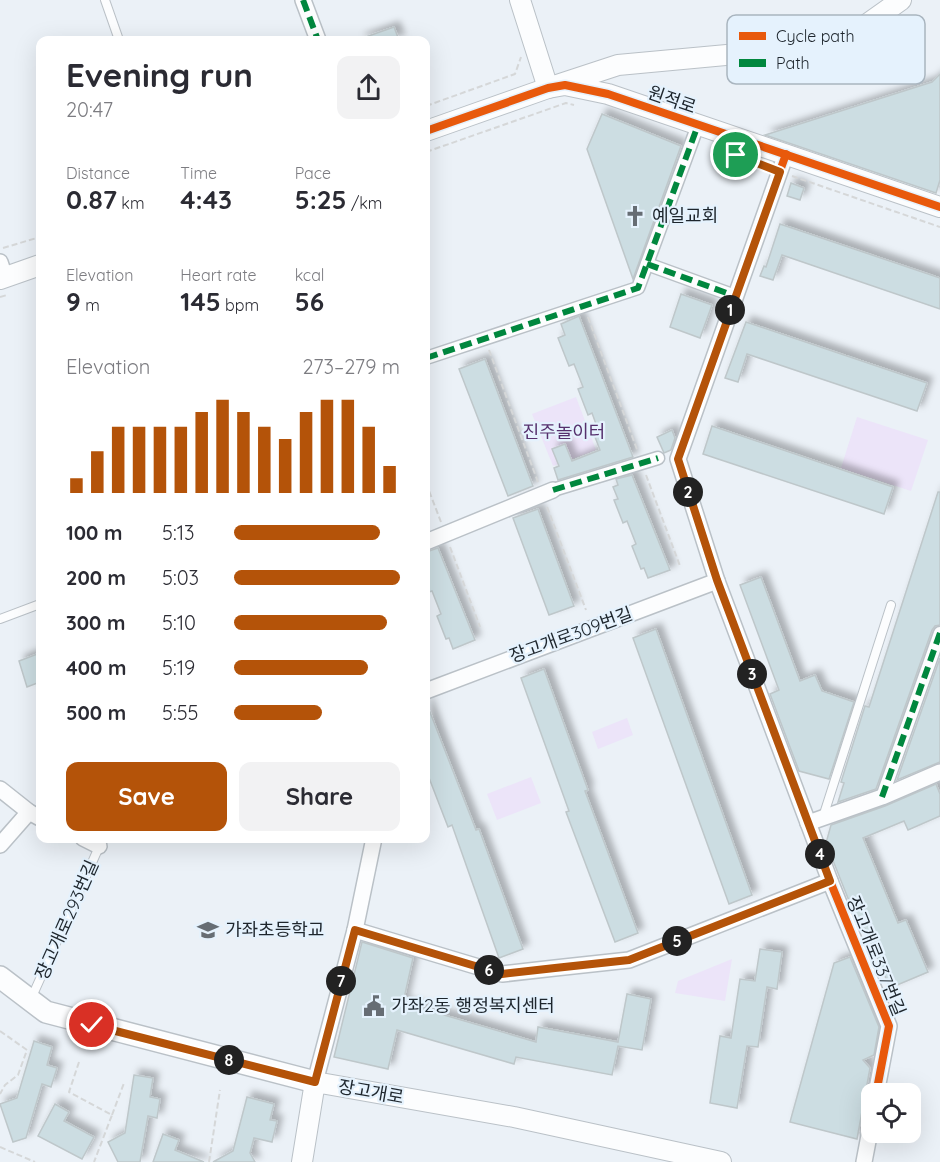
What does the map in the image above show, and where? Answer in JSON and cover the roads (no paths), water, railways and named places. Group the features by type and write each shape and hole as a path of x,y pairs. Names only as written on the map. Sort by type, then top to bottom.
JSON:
{"main road":[{"name":"장고개로","path":"0,977 46,1012 315,1082"}],"street":[{"path":"303,0 316,36"},
{"path":"520,0 548,88 618,65 727,55"},
{"path":"880,15 901,0"},
{"name":"원적로","path":"430,129 548,88 565,85 608,94 698,125 783,163 940,207"},
{"path":"430,357 638,288 698,125"},
{"name":"장고개로337번길","path":"783,163 678,459 717,580 830,881 889,1026 878,1083"},
{"path":"646,264 735,296"},
{"path":"2,273 36,266"},
{"path":"430,540 548,492 658,458"},
{"name":"장고개로309번길","path":"430,689 717,580"},
{"path":"882,796 940,633"},
{"path":"808,823 940,772"},
{"path":"0,789 34,815 0,845"},
{"path":"302,1162 315,1082 355,930 373,843"},
{"path":"355,930 502,974 629,960 830,881"},
{"name":"장고개로","path":"315,1082 514,1117 721,1162"},
{"path":"864,1162 868,1143"}],"lane":[{"path":"105,0 118,36"},
{"path":"824,818 891,605"},
{"path":"0,619 36,606"},
{"name":"장고개로293번길","path":"30,1001 101,843"}],"place":[{"name":"예일교회","path":"635,216"},
{"name":"가좌초등학교","path":"208,930"},
{"name":"가좌2동 행정복지센터","path":"374,1006"}],"park label":[{"name":"진주놀이터","path":"564,432"}]}
